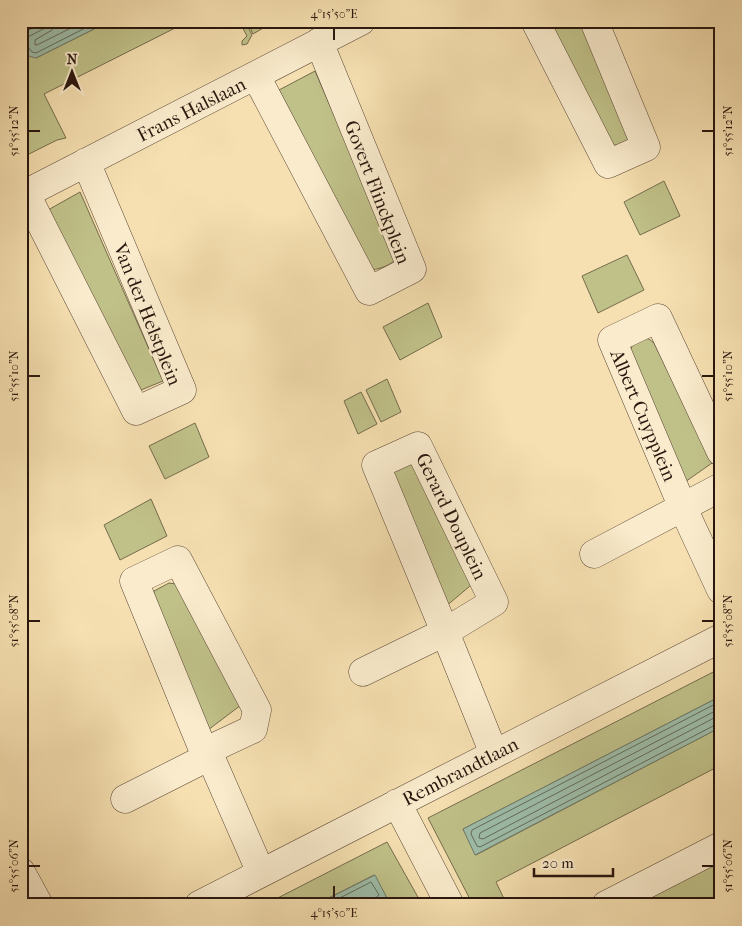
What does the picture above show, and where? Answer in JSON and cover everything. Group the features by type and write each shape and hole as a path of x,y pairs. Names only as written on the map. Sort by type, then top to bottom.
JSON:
{"street":[{"name":"Frans Halslaan","path":"23,195 361,21"},
{"path":"535,21 608,164 646,147 594,21"},
{"name":"Govert Flinckplein","path":"256,76 368,291 412,269 319,42"},
{"name":"Van der Helstplein","path":"23,195 136,411 182,390 86,162"},
{"name":"Albert Cuypplein","path":"721,452 658,318 612,340 683,508 721,590"},
{"name":"Gerard Douplein","path":"362,672 445,632 494,602 418,446 376,465 445,632 494,754"},
{"path":"594,554 721,487"},
{"path":"125,799 207,754 253,729 257,710 178,560 134,581 207,754 261,872"},
{"name":"Rembrandtlaan","path":"199,905 721,638"},
{"path":"397,803 450,905"},
{"path":"606,905 718,854"},
{"path":"21,872 39,905"}],"green space":[{"path":"31,21 47,21 21,34 21,26"},
{"path":"110,21 189,21 44,94 66,138 57,140 21,158 21,44 36,58"},
{"path":"239,21 245,21 252,35 247,44 242,45 242,41 247,36"},
{"path":"247,21 275,21 253,34"},
{"path":"547,21 582,21 632,138 620,145 612,145"},
{"path":"315,71 396,259 382,267 372,270 279,90"},
{"path":"664,181 680,216 640,235 624,202"},
{"path":"80,192 163,381 141,390 48,210"},
{"path":"627,255 644,290 598,313 582,276"},
{"path":"428,303 442,337 400,360 383,327"},
{"path":"635,339 649,339 654,343 712,463 685,482 630,351"},
{"path":"387,379 401,412 381,422 366,390"},
{"path":"361,392 377,424 358,434 344,401"},
{"path":"195,423 209,457 165,479 149,446"},
{"path":"405,462 414,465 476,581 445,607 392,479 394,471"},
{"path":"151,499 167,536 120,560 104,525"},
{"path":"169,583 176,584 241,705 208,730 154,594 154,591"},
{"path":"721,668 721,696 463,829 476,855 721,727 721,765 496,882 507,905 473,905 428,818"},
{"path":"387,842 419,899 407,905 374,905 387,898 374,875 315,905 264,905"},
{"path":"710,861 721,883 721,905 629,905"}],"water":[{"path":"47,21 110,21 36,58 28,56 21,44 21,34"},
{"path":"721,696 721,727 475,855 463,829"},
{"path":"375,875 387,898 374,905 315,905"}]}
